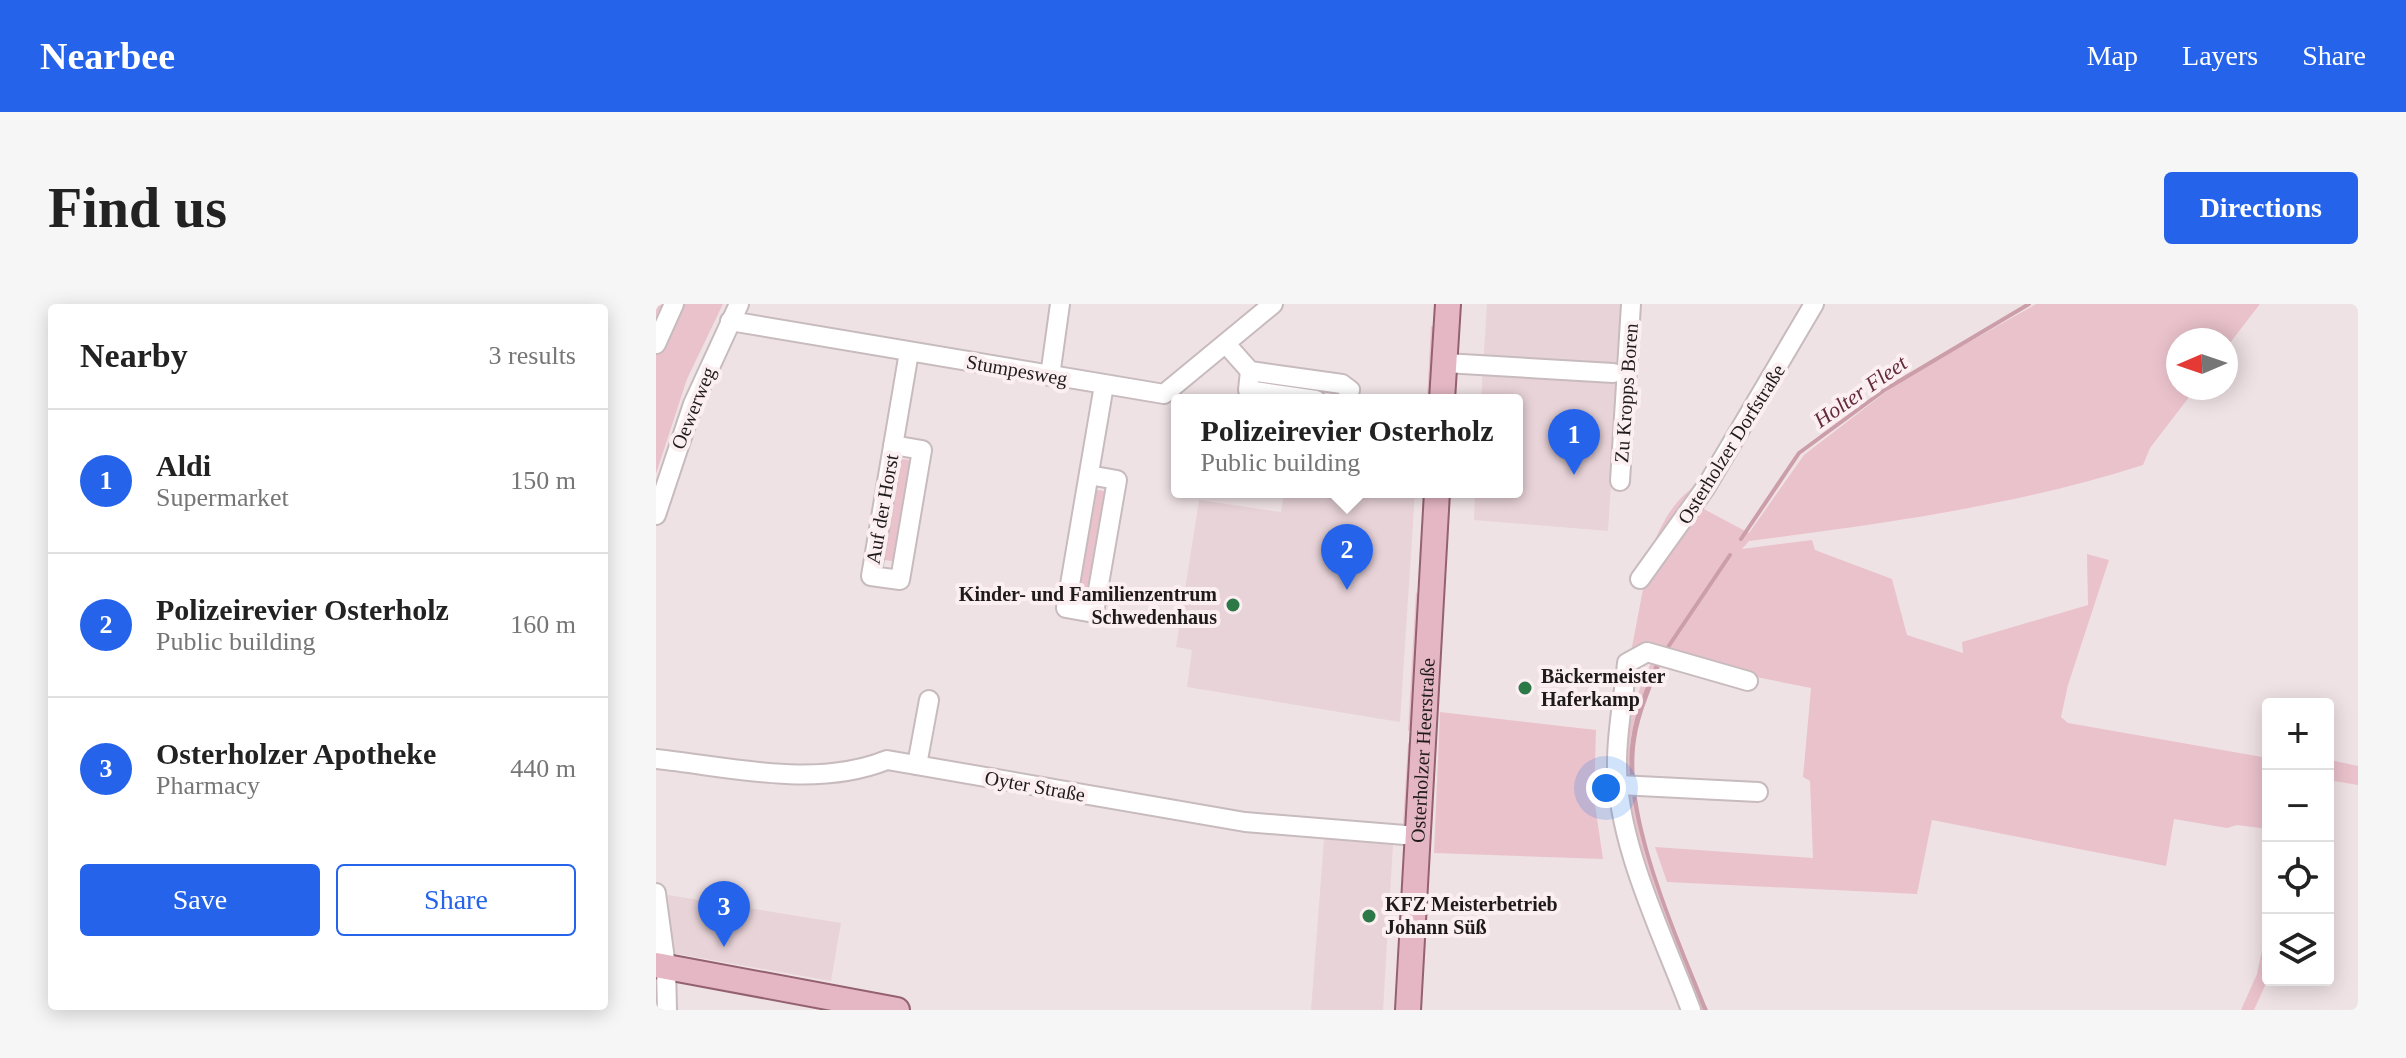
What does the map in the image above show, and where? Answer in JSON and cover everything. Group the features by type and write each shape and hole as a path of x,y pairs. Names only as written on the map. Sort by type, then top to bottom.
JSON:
{"main road":[{"path":"1442,394 1448,304"},
{"name":"Osterholzer Heerstraße","path":"1408,1010 1437,498"},
{"path":"661,966 897,1010"}],"street":[{"path":"656,344 674,304"},
{"path":"1050,376 1060,304"},
{"name":"Stumpesweg","path":"735,312 909,352 1164,394 1273,304"},
{"name":"Zu Kropps Boren","path":"1620,481 1631,304"},
{"name":"Osterholzer Dorfstraße","path":"1640,579 1706,487 1814,304"},
{"name":"Oewerweg","path":"656,515 659,490 693,404 735,312"},
{"path":"1226,344 1250,371 1342,384 1350,390 1349,394"},
{"name":"Auf der Horst","path":"893,445 922,450 900,580 871,576 893,445 909,352"},
{"path":"1445,363 1613,373"},
{"path":"1250,371 1248,390 1275,394"},
{"path":"1089,475 1117,480 1094,613 1066,608 1104,385"},
{"path":"1691,1010 1635,857 1629,785 1617,761 1627,663 1647,652 1748,681"},
{"path":"917,765 929,700"},
{"name":"Oyter Straße","path":"656,759 824,777 856,773 887,760 1245,822 1417,836"},
{"path":"1629,785 1758,792"},
{"path":"656,893 667,1010"}],"shaded area":[{"path":"656,304 723,304 687,379 656,474"},
{"path":"1487,304 1623,304 1608,531 1474,520 1475,498 1523,498 1523,394 1481,394"},
{"path":"2036,304 2260,304 2238,332 2238,328 2166,328 2166,400 2187,400 2150,448 2143,465 1997,503 1749,541 1742,549 1812,540 1815,550 1892,579 1907,635 1963,653 1962,642 2088,605 2087,554 2109,560 2068,685 2061,717 2068,723 2262,757 2262,828 2237,825 2227,828 2174,819 2166,866 1932,820 1917,894 1667,882 1655,847 1813,858 1810,781 1803,777 1811,688 1631,652 1645,579 1700,507 1749,533 1804,455 1900,381"},
{"path":"1431,326 1436,327 1432,394 1427,394"},
{"path":"896,458 915,461 897,562 879,559"},
{"path":"1699,484 1648,557 1674,506"},
{"path":"1092,489 1110,492 1091,596 1073,593"},
{"name":"Kinder- und Familienzentrum Schwedenhaus","path":"1283,498 1415,498 1400,722 1187,687 1192,650 1176,647 1199,500 1281,512"},
{"path":"1416,592 1421,599 1414,728 1408,731"},
{"path":"1658,657 1663,658 1636,740 1634,771 1638,805 1669,913 1708,1010 1703,1010 1665,913 1633,803 1631,739 1638,707"},
{"path":"1652,661 1656,662 1638,708 1631,738 1630,768 1634,801 1653,875 1703,1010 1696,1010 1662,923 1635,837 1627,794 1627,750 1634,706"},
{"path":"1440,712 1596,730 1594,798 1603,859 1434,853"},
{"path":"1408,743 1413,746 1408,820 1403,825"},
{"path":"2334,761 2358,766 2358,785 2334,781"},
{"path":"1324,839 1393,845 1383,1010 1311,1010"},
{"path":"668,895 841,923 831,981 672,953"},
{"path":"2262,950 2262,986 2265,986 2254,1010 2241,1010 2257,974"}],"waterway":[{"name":"Holter Fleet","path":"1741,539 1799,453 1886,389 2029,304"},
{"name":"Holter Fleet","path":"1664,653 1730,555"}],"place":[{"name":"Aldi","path":"1574,475"},
{"name":"Polizeirevier Osterholz","path":"1347,590"},
{"name":"Kinder- und Familienzentrum Schwedenhaus","path":"1233,605"},
{"name":"Bäckermeister Haferkamp","path":"1525,688"},
{"name":"KFZ Meisterbetrieb Johann Süß","path":"1369,916"},
{"name":"Osterholzer Apotheke","path":"724,947"}]}
